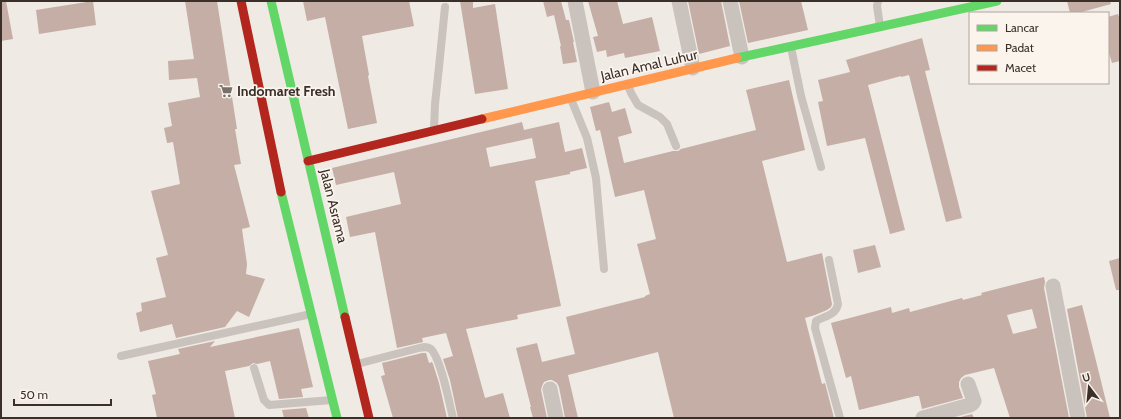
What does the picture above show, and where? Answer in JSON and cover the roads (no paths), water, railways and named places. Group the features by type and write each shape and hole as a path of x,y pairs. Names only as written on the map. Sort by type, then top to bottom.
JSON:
{"main road":[{"path":"241,1 282,191 337,418"},
{"name":"Jalan Asrama","path":"271,1 369,418"},
{"name":"Jalan Amal Luhur","path":"308,161 693,68 974,4 997,1"}],"street":[{"path":"575,1 593,92"},
{"path":"679,1 693,68"},
{"path":"730,1 742,57"},
{"path":"1053,286 1078,418"},
{"path":"923,418 973,403 974,401 968,384"},
{"path":"550,389 556,418"}],"lane":[{"path":"878,1 877,6 880,26"},
{"path":"434,131 435,104 445,7"},
{"path":"791,46 801,96 821,167"},
{"path":"628,84 631,94 638,105 660,117 667,124 676,146"},
{"path":"571,98 587,138 596,178 604,270"},
{"path":"829,260 838,304 834,313 816,321 815,328 840,418"},
{"path":"121,356 312,314"},
{"path":"357,364 419,348 428,348 438,361 453,418"},
{"path":"254,368 264,400 269,405 332,400"}],"place":[{"name":"Indomaret Fresh","path":"226,91"}]}
